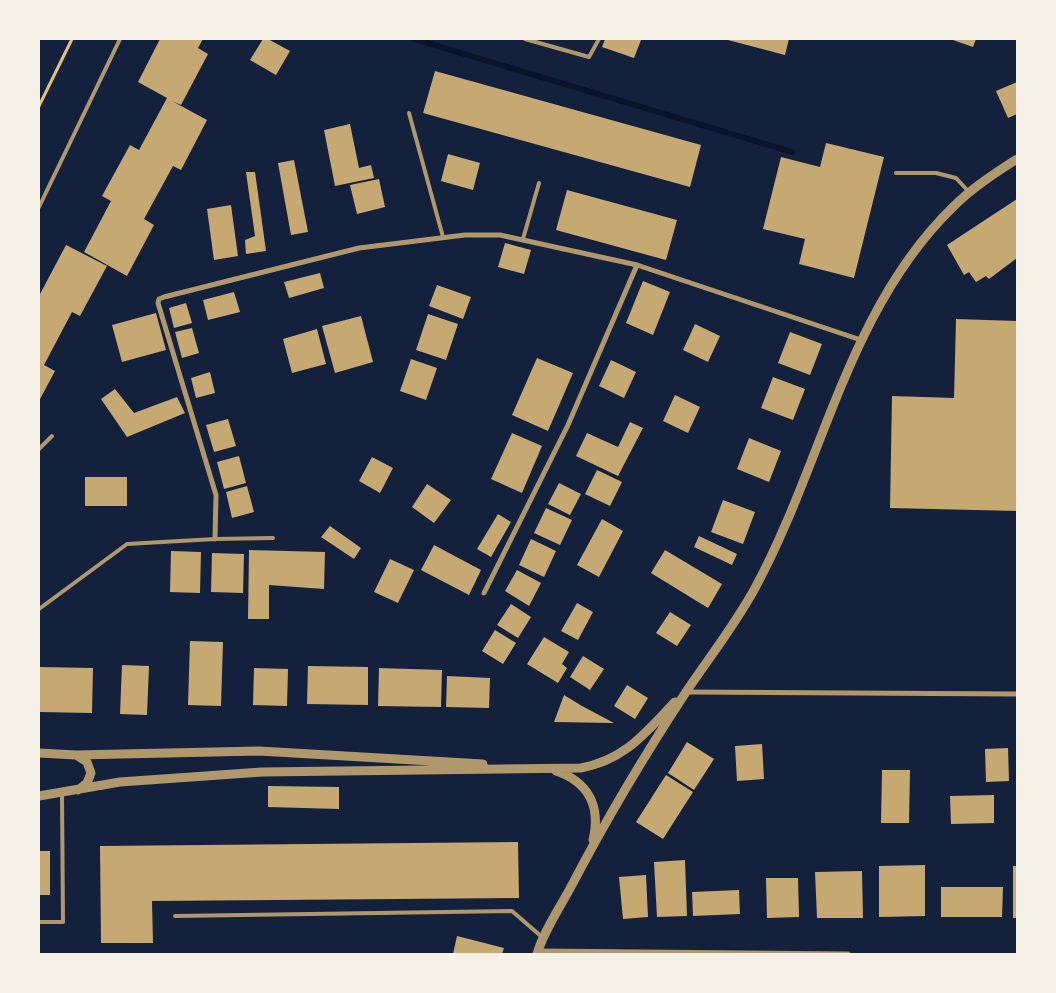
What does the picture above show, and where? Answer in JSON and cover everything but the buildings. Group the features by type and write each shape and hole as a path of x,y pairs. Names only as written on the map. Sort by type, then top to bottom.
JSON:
{"street":[{"path":"848,954 537,952 591,849 686,692 733,626 772,553 861,340 884,298 918,248 940,220 969,192 1017,159"},
{"path":"215,538 216,495 158,303 159,299 359,248 477,234 523,239 637,265 861,340"},
{"path":"484,593 568,425 637,265"},
{"path":"39,796 120,782 262,772 586,767 627,751 686,692 1017,694"},
{"path":"39,753 76,755 259,750 550,769 577,781 586,789 592,800 596,821 591,849"},
{"path":"76,755 87,762 91,773 86,783 78,790"}],"lane":[{"path":"39,207 120,39"},
{"path":"525,39 589,57 599,39"},
{"path":"409,113 443,237"},
{"path":"896,174 936,173 956,178 969,192"},
{"path":"523,239 539,183"},
{"path":"39,449 52,436"},
{"path":"39,609 126,544 215,538 273,538"},
{"path":"39,922 63,922 62,793"},
{"path":"175,916 512,912 544,939"}],"path":[{"path":"39,106 72,39"}],"waterway":[{"path":"414,39 792,152"}]}
